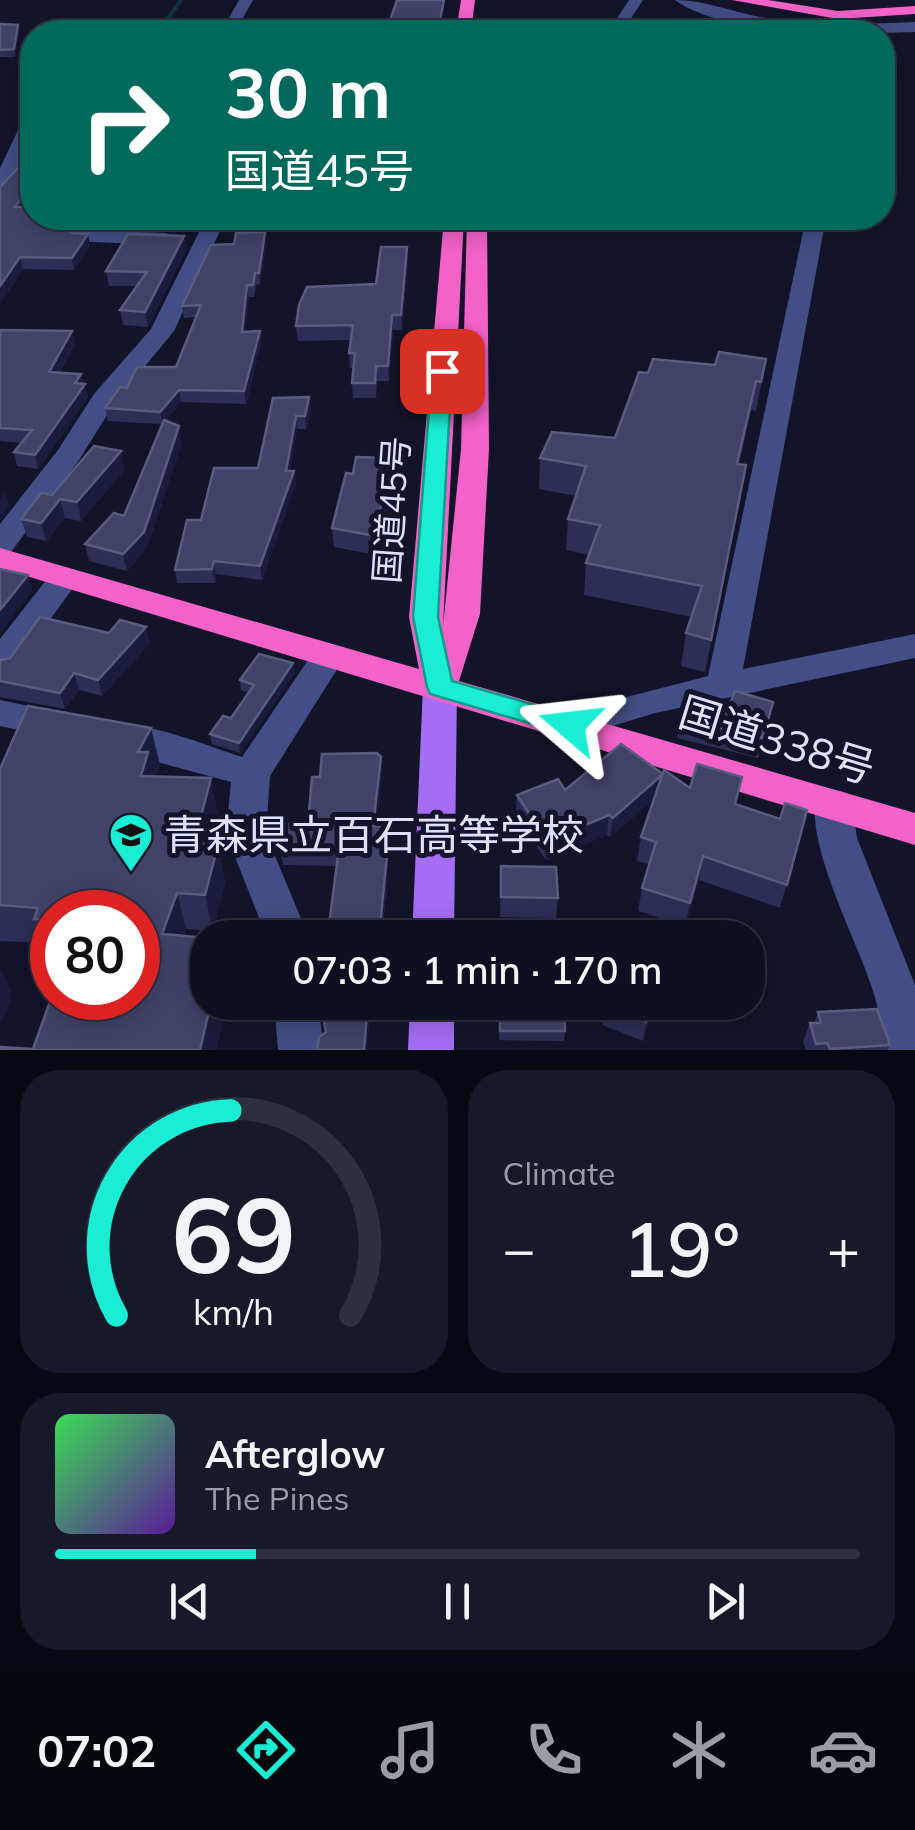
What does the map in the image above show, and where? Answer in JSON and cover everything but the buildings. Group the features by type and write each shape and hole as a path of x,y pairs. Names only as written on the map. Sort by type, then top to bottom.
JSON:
{"highway":[{"path":"739,0 820,14 915,7"},
{"path":"757,0 832,10 915,7"},
{"name":"国道45号","path":"440,687 426,617 453,230"},
{"path":"0,558 440,687 464,614 475,448 477,230"},
{"name":"国道338号","path":"440,687 915,829"}],"main road":[{"path":"434,920 440,687"},
{"path":"430,1050 431,1020"}],"street":[{"path":"682,0 749,20"},
{"path":"0,190 20,145"},
{"path":"77,236 191,230"},
{"path":"0,545 69,454 103,400 162,332 210,230"},
{"path":"724,685 814,230"},
{"path":"0,663 64,577"},
{"path":"570,725 626,705 840,666 915,646"},
{"path":"281,920 246,834 252,774 329,655"},
{"path":"0,713 165,747 252,774"},
{"path":"832,804 836,838 894,990 909,1050"},
{"path":"298,1020 301,1050"}],"waterway":[{"path":"167,20 181,0"}],"place":[{"name":"青森県立百石高等学校","path":"131,873"}],"route":[{"path":"442,371 426,617 440,687 570,725"}]}
